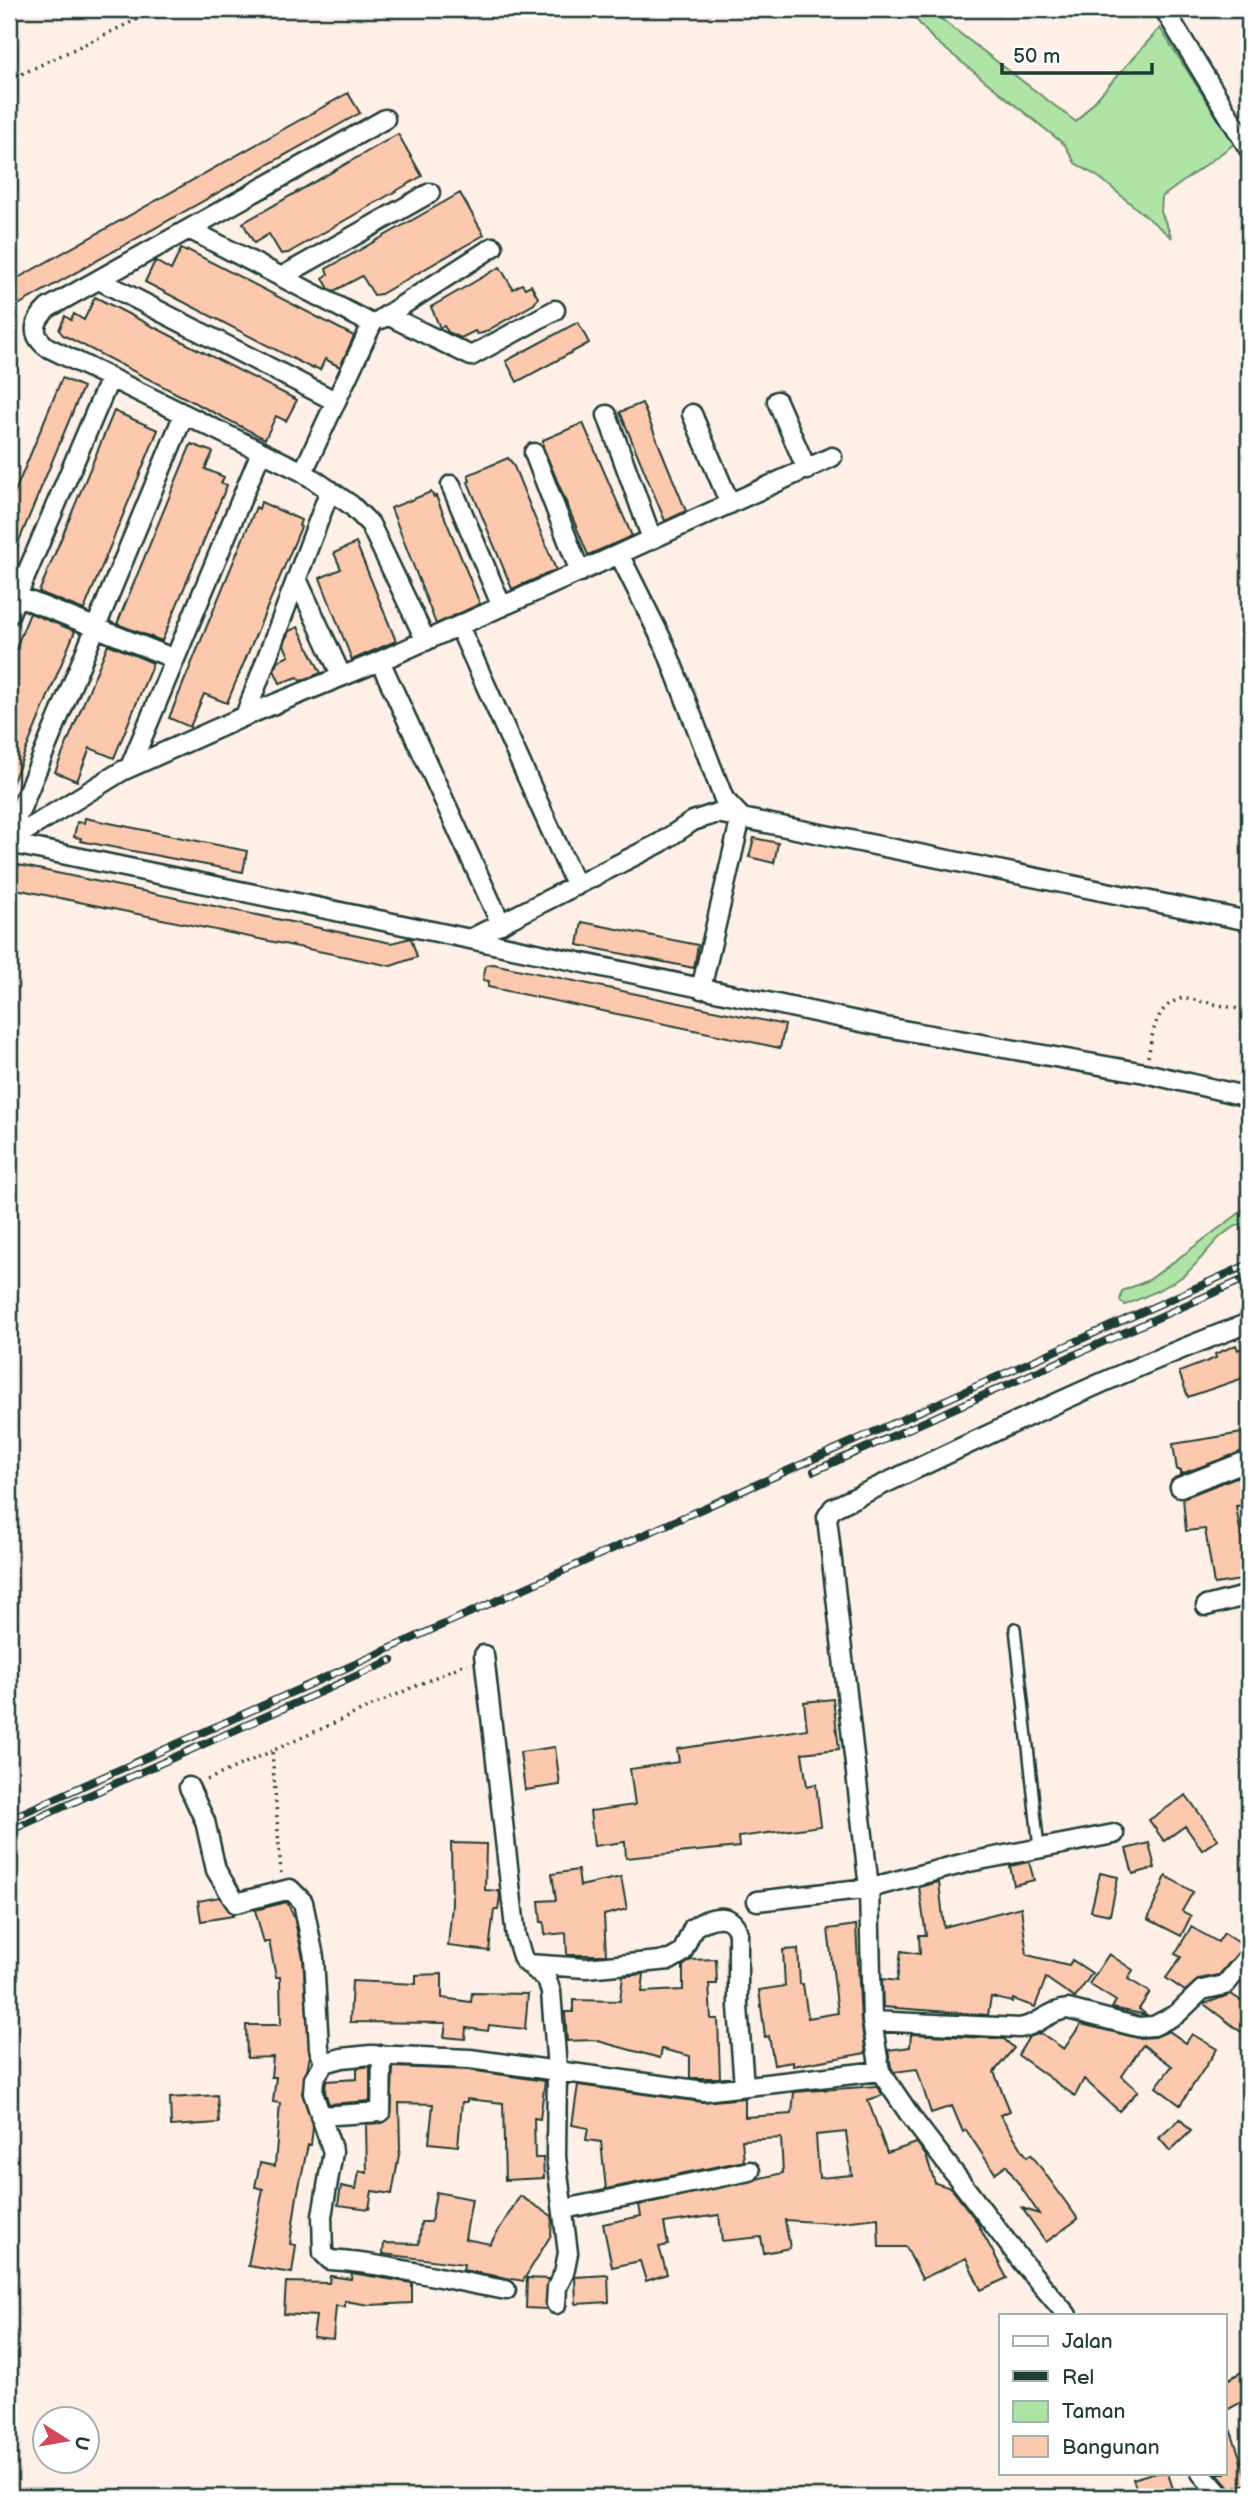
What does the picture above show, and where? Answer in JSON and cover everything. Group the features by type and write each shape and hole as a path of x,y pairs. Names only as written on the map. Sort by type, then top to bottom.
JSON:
{"street":[{"path":"1164,9 1249,149"},
{"path":"384,119 48,308 38,317 34,329 37,339 47,347 303,472 351,505 370,524 426,641"},
{"path":"281,277 430,193"},
{"path":"189,229 281,277 379,320 471,355 555,310"},
{"path":"303,472 335,401 379,320 493,247"},
{"path":"99,280 335,401"},
{"path":"9,615 110,377"},
{"path":"777,401 807,470"},
{"path":"9,840 184,414"},
{"path":"692,414 730,504"},
{"path":"607,415 652,539"},
{"path":"130,767 261,452"},
{"path":"534,453 580,572"},
{"path":"9,840 130,767 426,641 832,457"},
{"path":"451,485 502,607"},
{"path":"245,716 330,490"},
{"path":"619,554 665,646 724,799 741,817"},
{"path":"297,579 341,676"},
{"path":"17,596 175,659"},
{"path":"459,626 576,886"},
{"path":"380,661 501,924"},
{"path":"470,939 660,844 705,816 717,813 1249,921"},
{"path":"701,989 741,817"},
{"path":"9,840 701,989 880,1026 1145,1073 1249,1097"},
{"path":"1066,2314 1023,2263 914,2121 880,2071 872,2021 869,1888 828,1536 829,1511 1088,1390 1196,1342 1249,1323"},
{"path":"1180,1487 1249,1460"},
{"path":"1206,1605 1249,1595"},
{"path":"484,1656 516,1937 520,1955 550,1986 557,2069 556,2157 568,2253 557,2287 556,2304"},
{"path":"189,1787 205,1821 216,1870 236,1903 290,1889 303,1902 314,1956 319,2048 324,2063 313,2086 333,2152 322,2216 323,2253 326,2257 405,2268 436,2278 506,2290"},
{"path":"757,1901 869,1888 1039,1848 1114,1834"},
{"path":"528,1964 586,1968 670,1959 682,1953 693,1928 713,1919 731,1919 736,1923 738,1933 738,2007 744,2086"},
{"path":"872,2021 1019,2028 1035,2025 1055,2011 1068,2008 1149,2028 1177,2014 1202,1990 1225,1985 1249,1956"},
{"path":"324,2063 342,2058 382,2055 470,2059 557,2069 682,2091 880,2071"},
{"path":"320,2116 381,2112 382,2055"},
{"path":"564,2209 750,2171"},
{"path":"1202,2474 1222,2497"}],"lane":[{"path":"1015,1628 1039,1848"}],"path":[{"path":"9,80 159,9"},
{"path":"1145,1073 1158,1015 1175,1000 1184,998 1249,1011"},
{"path":"189,1787 484,1656"},
{"path":"272,1751 282,1875 290,1889"}],"green space":[{"path":"907,9 928,9 1076,122 1160,28 1234,144 1162,197 1161,212 1172,238 1100,178 1075,163 1065,145 933,39"},
{"path":"1249,1206 1249,1223 1238,1225 1221,1236 1183,1276 1125,1305 1120,1301 1122,1291 1149,1280"}],"building":[{"path":"348,93 360,113 9,310 9,283"},
{"path":"398,134 422,176 288,253 281,254 269,234 254,243 243,223"},
{"path":"460,193 484,235 381,294 374,295 362,276 334,291 329,289 323,278 328,274 326,269"},
{"path":"181,249 187,252 188,250 354,336 340,367 325,359 320,370 314,367 313,369 145,282 155,261 171,270"},
{"path":"500,267 513,289 522,284 525,288 531,285 538,298 534,304 483,333 477,334 475,331 461,338 448,332 444,326 440,328 431,307"},
{"path":"95,297 297,400 286,421 276,416 265,439 63,335 59,330 65,316 71,320 74,314 84,320"},
{"path":"578,322 589,343 517,382 506,361"},
{"path":"62,378 83,387 9,565 9,506"},
{"path":"642,403 686,511 665,521 620,412"},
{"path":"114,411 158,430 84,610 39,592"},
{"path":"583,423 632,536 588,555 543,447 543,440"},
{"path":"191,444 213,452 205,469 224,477 221,483 227,485 162,641 117,624"},
{"path":"508,458 513,464 556,570 512,589 468,482 468,475"},
{"path":"431,492 436,496 480,604 436,624 391,508"},
{"path":"261,502 301,520 301,527 227,703 204,694 190,727 169,718 256,507 259,509"},
{"path":"356,543 396,641 352,660 320,578 341,569 334,553"},
{"path":"30,613 75,631 9,791 9,739 13,729 9,728 9,665"},
{"path":"298,627 321,673 300,681 298,677 280,683 274,670 278,661 289,656 284,645 289,631"},
{"path":"108,644 153,663 114,758 90,748 77,781 55,772"},
{"path":"85,818 247,851 243,872 80,841 81,838 74,837 77,822 84,823"},
{"path":"754,838 778,843 774,863 749,857"},
{"path":"9,863 391,943 411,938 417,957 391,966 16,889 9,887"},
{"path":"582,922 698,945 694,968 578,945"},
{"path":"493,964 785,1025 780,1048 488,987 489,981 483,980 486,965"},
{"path":"1236,1345 1238,1350 1249,1345 1249,1376 1188,1397 1179,1372 1216,1358 1215,1354"},
{"path":"1249,1432 1249,1449 1181,1474 1181,1470 1177,1470 1173,1444"},
{"path":"1249,1472 1249,1505 1236,1506 1243,1549 1249,1548 1249,1579 1214,1584 1205,1529 1186,1531 1183,1498"},
{"path":"833,1699 839,1749 802,1753 807,1786 816,1784 821,1826 738,1837 739,1847 626,1858 625,1842 594,1846 590,1811 635,1805 630,1769 679,1762 677,1749 807,1729 804,1702"},
{"path":"555,1747 560,1785 525,1790 520,1752"},
{"path":"1186,1795 1218,1839 1202,1850 1185,1826 1164,1841 1149,1820"},
{"path":"451,1843 486,1844 485,1890 499,1891 500,1896 498,1910 494,1910 489,1951 448,1946 452,1905"},
{"path":"1149,1843 1155,1868 1133,1874 1126,1849"},
{"path":"1029,1862 1034,1880 1014,1885 1010,1866"},
{"path":"578,1870 580,1886 621,1877 627,1909 604,1915 606,1955 567,1955 566,1933 545,1935 539,1901 556,1900 552,1874"},
{"path":"1100,1873 1118,1877 1110,1915 1091,1911"},
{"path":"1166,1876 1193,1892 1182,1911 1191,1916 1181,1936 1148,1919"},
{"path":"939,1882 944,1927 1021,1907 1027,1955 1069,1965 1072,1960 1092,1973 1075,1998 1046,1978 1035,2007 1013,1999 1012,2002 991,1997 988,2015 883,2007 882,1979 897,1981 901,1951 920,1954 919,1935 926,1935 919,1887"},
{"path":"219,1897 233,1916 201,1921 198,1901"},
{"path":"287,1902 294,1917 303,1958 310,2056 302,2093 313,2127 311,2145 308,2145 297,2196 290,2244 296,2245 292,2273 248,2266 263,2189 255,2187 260,2163 275,2166 280,2103 273,2102 276,2077 271,2077 273,2057 247,2058 246,2025 281,2025 280,1977 276,1977 269,1941 264,1943 255,1910"},
{"path":"856,1925 861,2021 866,2053 793,2066 793,2062 774,2065 769,2036 765,2037 759,1990 785,1986 783,1950 798,1949 800,1984 803,1984 808,2018 838,2013 828,1929"},
{"path":"1191,1927 1218,1942 1224,1933 1244,1946 1219,1975 1199,1979 1185,1991 1166,1978 1181,1957 1175,1954"},
{"path":"1109,1954 1133,1970 1128,1979 1150,1992 1139,2009 1147,2015 1112,2008 1116,2001 1089,1984"},
{"path":"716,1959 717,1984 709,1984 711,2019 718,2019 720,2078 690,2078 690,2056 662,2049 660,2058 594,2040 567,2041 565,2012 573,2012 573,2000 620,2001 623,1976 644,1974 642,1992 683,1990 683,1966 691,1960"},
{"path":"442,1974 442,1998 471,2002 472,1993 528,1994 525,2029 489,2025 488,2031 466,2028 465,2039 444,2037 446,2023 350,2022 352,1981 416,1984 416,1975"},
{"path":"1231,1994 1249,2006 1249,2038 1204,2004"},
{"path":"1081,2024 1138,2038 1155,2037 1169,2031 1186,2043 1192,2034 1217,2049 1180,2105 1156,2087 1172,2066 1143,2045 1122,2076 1138,2091 1119,2111 1084,2079 1075,2096 1018,2055 1029,2037 1041,2033 1064,2049"},
{"path":"911,2034 1004,2039 1014,2048 994,2072 1010,2111 1000,2115 1027,2157 1031,2154 1078,2219 1046,2242 1022,2208 1039,2214 1006,2165 995,2173 966,2130 963,2132 952,2106 931,2113 917,2069 894,2072 888,2050 910,2047"},
{"path":"370,2066 370,2101 329,2104 325,2092 326,2081 357,2079 357,2068"},
{"path":"393,2067 469,2070 545,2081 540,2119 534,2118 535,2158 543,2158 544,2178 505,2180 503,2103 467,2099 467,2102 462,2102 458,2146 429,2143 433,2104 399,2103 400,2149 392,2194 372,2191 369,2209 338,2205 341,2186 356,2189 359,2171 367,2173 366,2124 382,2123 391,2117"},
{"path":"578,2085 702,2102 745,2098 745,2117 792,2114 794,2092 876,2086 883,2095 868,2100 887,2153 917,2143 926,2156 935,2183 951,2188 975,2219 1007,2278 981,2290 966,2258 922,2279 906,2247 879,2247 878,2218 832,2223 785,2220 790,2248 764,2253 761,2237 722,2241 719,2215 664,2223 668,2245 659,2247 667,2274 646,2281 640,2261 612,2267 603,2224 641,2216 639,2205 783,2173 781,2138 742,2140 744,2161 606,2189 601,2142 586,2140 588,2128 572,2125","holes":["846,2132 852,2175 819,2178 816,2135"]},
{"path":"217,2095 219,2123 171,2126 170,2098"},
{"path":"1180,2119 1191,2131 1170,2151 1159,2138"},
{"path":"436,2192 472,2199 465,2239 490,2244 520,2196 552,2216 551,2235 523,2281 463,2270 464,2264 383,2254 384,2243 419,2244 421,2222 431,2222"},
{"path":"352,2273 412,2283 412,2303 369,2305 345,2301 345,2307 336,2306 333,2339 313,2337 316,2316 284,2314 286,2282 329,2283 330,2276 351,2279"},
{"path":"608,2275 609,2302 576,2304 575,2277"},
{"path":"527,2278 548,2279 546,2309 526,2308"},
{"path":"1249,2368 1249,2398 1226,2410 1226,2380"},
{"path":"1226,2420 1249,2483 1231,2489 1218,2474 1226,2474"},
{"path":"1149,2474 1168,2474 1174,2492 1159,2497 1139,2497 1133,2479"}],"railway":[{"path":"9,1819 1249,1264"},
{"path":"814,1471 1249,1277"},
{"path":"9,1831 392,1660"}]}
